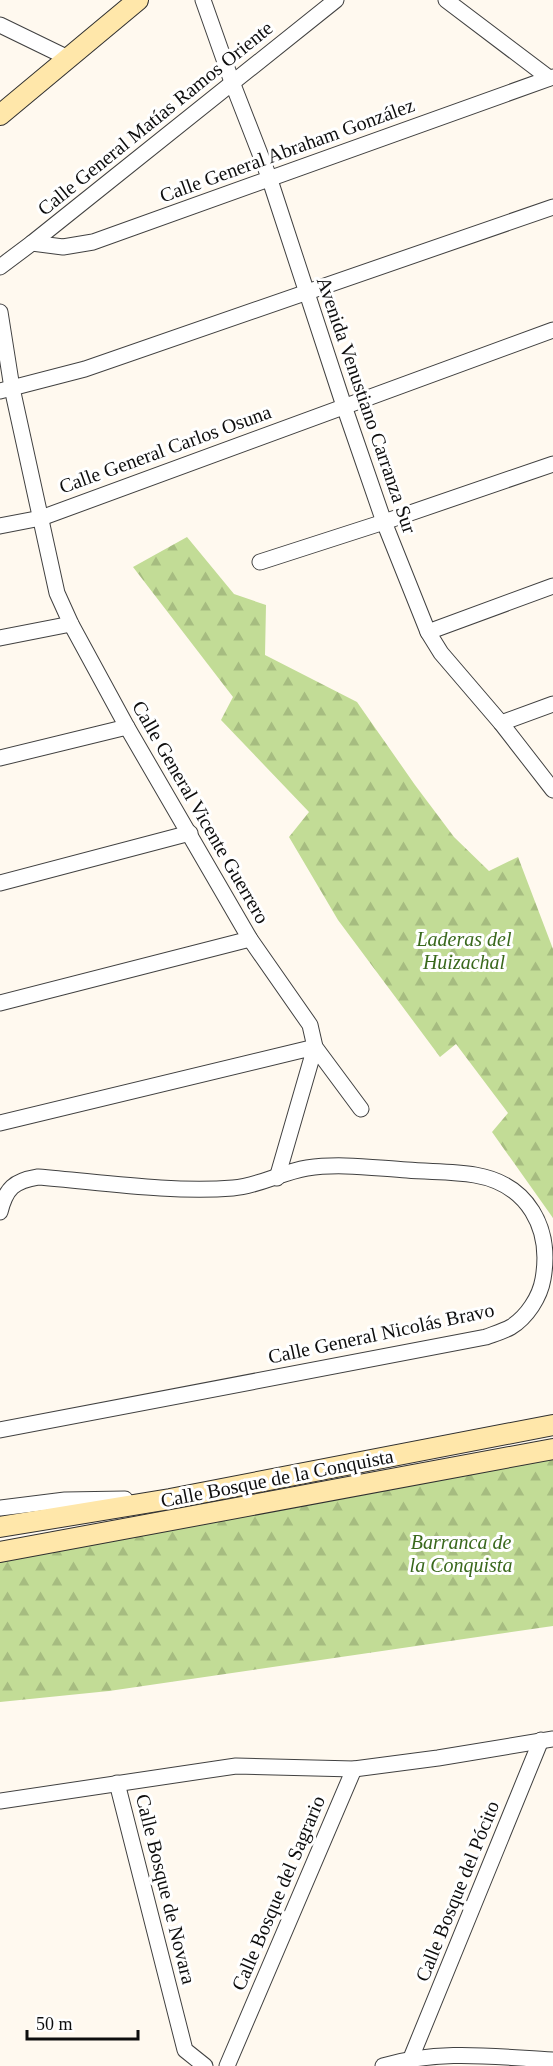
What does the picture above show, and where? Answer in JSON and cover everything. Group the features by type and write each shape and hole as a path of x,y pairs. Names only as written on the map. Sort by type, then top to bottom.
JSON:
{"main road":[{"path":"0,115 138,0"},
{"name":"Calle Bosque de la Conquista","path":"0,1527 170,1499 553,1425"},
{"name":"Calle Bosque de la Conquista","path":"0,1552 553,1449"}],"street":[{"name":"Avenida Venustiano Carranza Sur","path":"203,0 269,177 384,522 428,632 441,653 501,723 553,790"},
{"name":"Calle General Matías Ramos Oriente","path":"0,267 336,0"},
{"path":"446,0 551,78"},
{"path":"0,25 68,57"},
{"name":"Calle General Abraham González","path":"32,243 63,247 93,242 269,177 551,78"},
{"path":"6,390 85,369 553,207"},
{"name":"Calle General Vicente Guerrero","path":"0,312 6,390 41,518 57,593 71,624 127,727 250,939 310,1025 315,1047 361,1109"},
{"name":"Calle General Carlos Osuna","path":"0,526 41,518 553,330"},
{"path":"261,562 553,464"},
{"path":"428,632 553,586"},
{"path":"0,638 71,624"},
{"path":"501,723 553,704"},
{"path":"0,758 127,727"},
{"path":"0,883 190,833"},
{"path":"0,1003 250,939"},
{"path":"0,1123 315,1047 277,1178"},
{"name":"Calle General Nicolás Bravo","path":"0,1212 4,1199 12,1186 24,1179 38,1177 183,1188 235,1188 306,1169 340,1165 476,1175 501,1183 523,1198 537,1218 545,1243 542,1287 532,1306 512,1327 486,1337 0,1430"},
{"path":"0,1508 65,1500 170,1499"},
{"path":"0,1801 236,1766 354,1769 438,1758 547,1739"},
{"name":"Calle Bosque del Pócito","path":"411,2058 547,1739"},
{"name":"Calle Bosque del Sagrario","path":"227,2066 354,1769"},
{"name":"Calle Bosque de Novara","path":"117,1783 185,2050 205,2066"},
{"path":"383,2066 411,2058 452,2054 553,2060"}],"green space":[{"name":"Laderas del Huizachal","path":"187,537 234,594 266,605 265,655 357,702 454,837 489,871 518,857 553,949 553,1218 492,1132 508,1113 456,1044 440,1057 338,920 289,837 309,812 221,720 233,697 133,567"},
{"name":"Barranca de la Conquista","path":"553,1449 553,1626 109,1691 0,1702 0,1552"}]}
